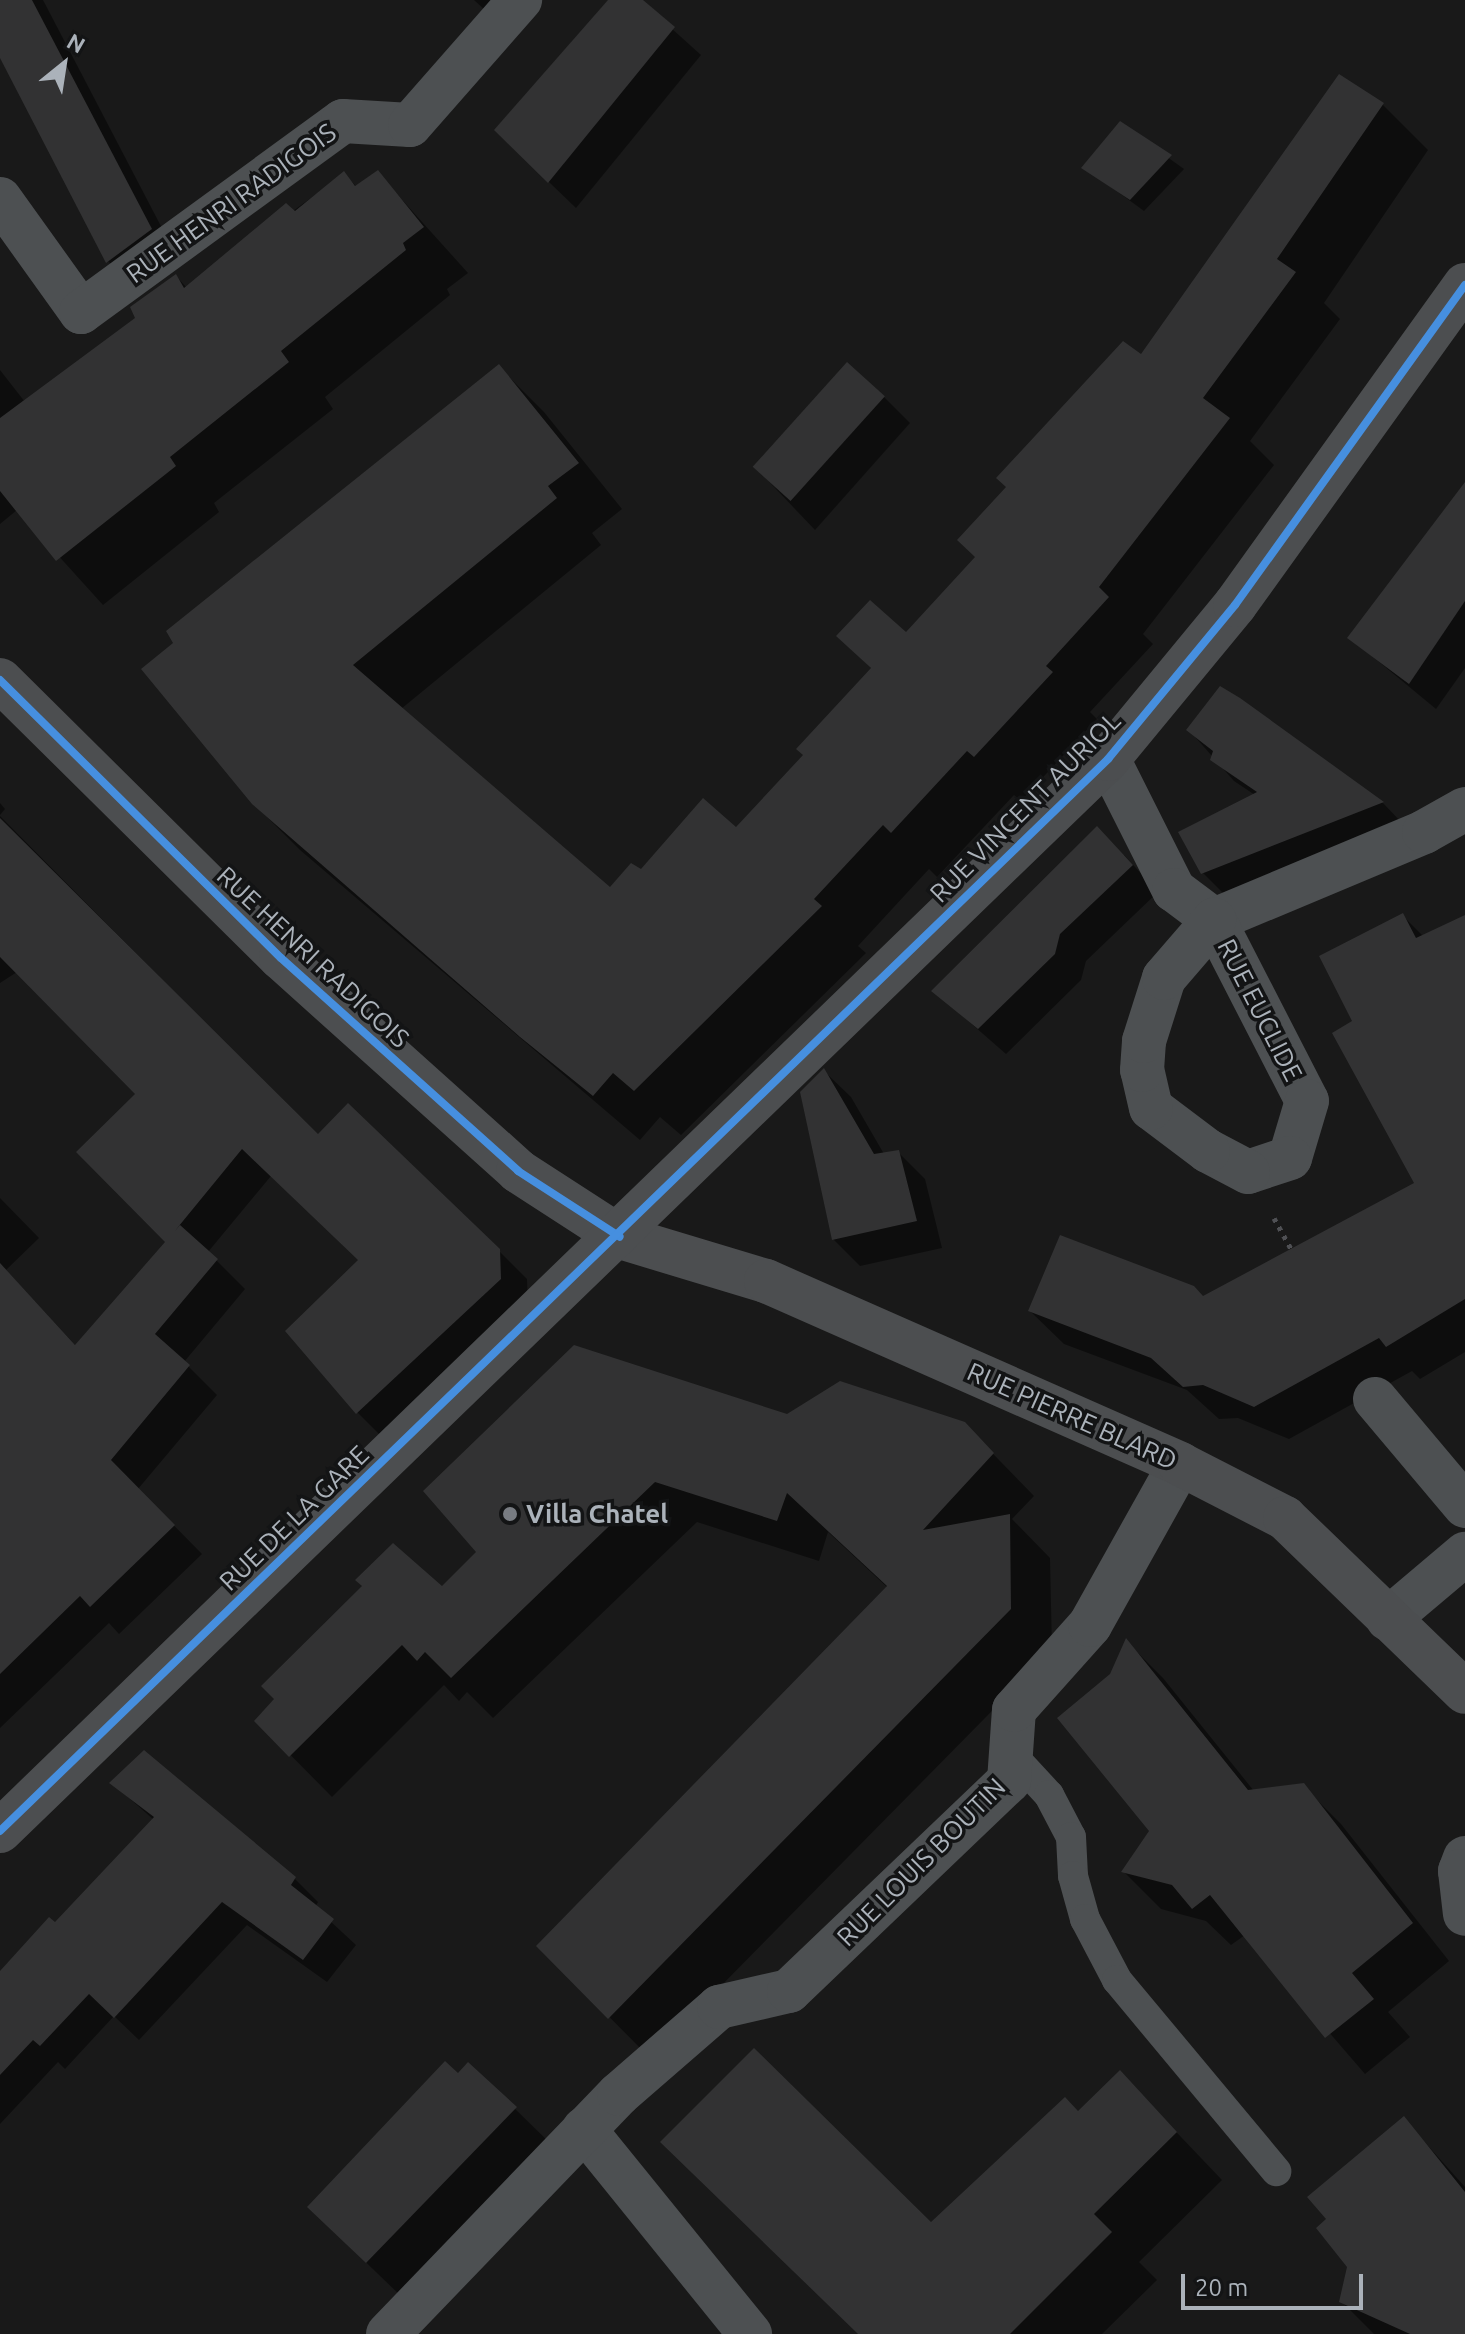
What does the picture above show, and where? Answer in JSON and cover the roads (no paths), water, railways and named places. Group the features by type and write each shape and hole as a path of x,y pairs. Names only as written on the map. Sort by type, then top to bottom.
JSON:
{"street":[{"name":"RUE HENRI RADIGOIS","path":"0,199 81,312 343,121 410,125 520,0"},
{"name":"RUE VINCENT AURIOL","path":"620,1237 814,1040 1108,759 1235,605 1465,285"},
{"name":"RUE HENRI RADIGOIS","path":"0,680 292,969 518,1171 620,1237"},
{"name":"RUE EUCLIDE","path":"1108,759 1174,890 1214,920 1307,1101 1290,1158 1248,1172 1208,1151 1151,1108 1142,1070 1144,1041 1164,978 1214,920 1424,832 1465,809"},
{"name":"RUE PIERRE BLARD","path":"620,1237 766,1281 1180,1464 1285,1518 1465,1692"},
{"name":"RUE DE LA GARE","path":"0,1831 518,1329 620,1237"},
{"path":"1375,1399 1465,1506"},
{"name":"RUE LOUIS BOUTIN","path":"388,2334 584,2129 719,2007 789,1991 1009,1781 1014,1710 1090,1625 1180,1464"},
{"path":"1388,1619 1465,1554"},
{"path":"1465,1858 1460,1871 1465,1914"},
{"path":"584,2129 750,2334"}],"lane":[{"path":"1011,1754 1049,1795 1071,1837 1073,1876 1085,1919 1117,1980 1276,2171"}],"place":[{"name":"Villa Chatel","path":"510,1514"}]}
